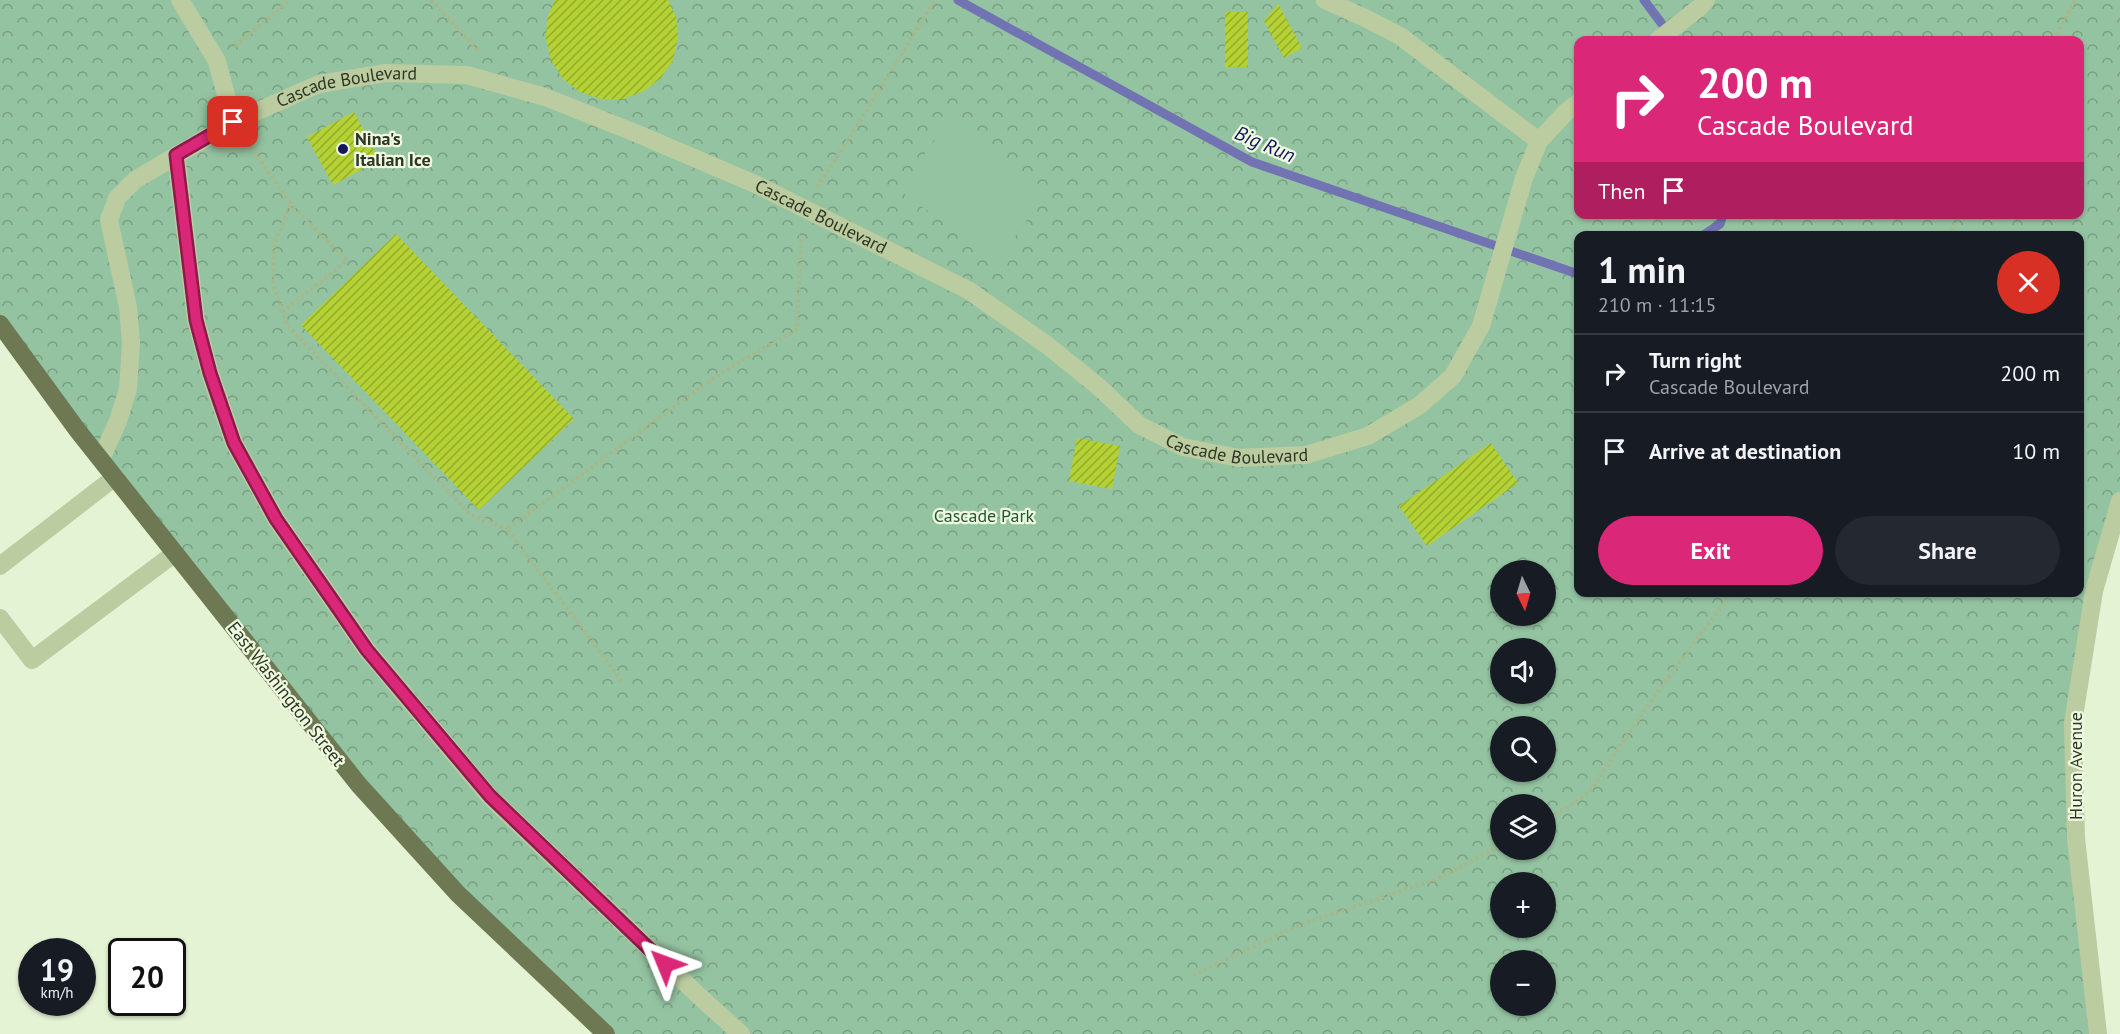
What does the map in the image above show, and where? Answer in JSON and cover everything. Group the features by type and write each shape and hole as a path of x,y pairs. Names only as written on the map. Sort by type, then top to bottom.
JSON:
{"main road":[{"name":"East Washington Street","path":"1,328 115,477 359,786 458,894 606,1034"}],"street":[{"path":"180,0 217,61 233,122"},
{"path":"1325,0 1400,36 1539,141"},
{"path":"1663,36 1703,4"},
{"name":"Cascade Boulevard","path":"101,459 118,421 128,389 131,343 128,307 109,220 117,198 135,180 233,122 319,84 386,73 467,75 544,97 627,130 755,184 968,290 1047,345 1100,388 1139,425 1183,447 1239,458 1306,455 1368,436 1420,405 1453,376 1481,326 1524,178 1539,141 1574,106"},
{"path":"176,155 196,320 210,373 234,443 276,519 367,650 490,796 741,1034"},
{"path":"0,566 115,477"},
{"name":"Huron Avenue","path":"2098,1034 2076,837 2073,723 2094,591 2120,501"},
{"path":"0,618 32,660 175,553"}],"path":[{"path":"217,61 290,0"},
{"path":"431,0 485,56"},
{"path":"507,530 719,374 797,329 803,208 935,0"},
{"path":"2056,36 2075,0"},
{"path":"233,122 291,204 347,261 282,312"},
{"path":"291,204 274,244 273,284 287,326 470,514 507,530 622,681"},
{"path":"1556,814 1589,793 1635,724 1729,597"},
{"path":"1193,975 1300,925 1437,879 1490,851"}],"green space":[{"name":"Cascade Park","path":"0,0 2120,0 2120,501 2073,723 2098,1034 606,1034 458,894 0,324"},
{"path":"949,120 1048,191 997,261 899,190"}],"building":[{"path":"555,0 668,0 676,17 678,38 673,60 661,78 644,91 623,99 601,99 580,92 563,79 551,60 546,39 547,18"},
{"path":"1278,4 1302,48 1284,58 1264,21"},
{"path":"1225,12 1248,12 1248,67 1225,67"},
{"name":"Nina's Italian Ice","path":"354,112 379,160 333,185 307,137"},
{"path":"396,234 574,419 479,510 301,325"},
{"path":"1077,438 1120,446 1112,489 1069,481"},
{"path":"1491,443 1518,483 1427,546 1399,506"}],"waterway":[{"name":"Big Run","path":"958,0 1252,162 1574,273"},
{"name":"Big Run","path":"1644,0 1671,36"},
{"name":"Big Run","path":"1710,231 1720,224 1722,219"}],"place":[{"name":"Nina's Italian Ice","path":"343,149"}],"route":[{"path":"233,122 176,155 196,320 210,373 234,443 276,519 367,650 490,796 665,964"}]}
